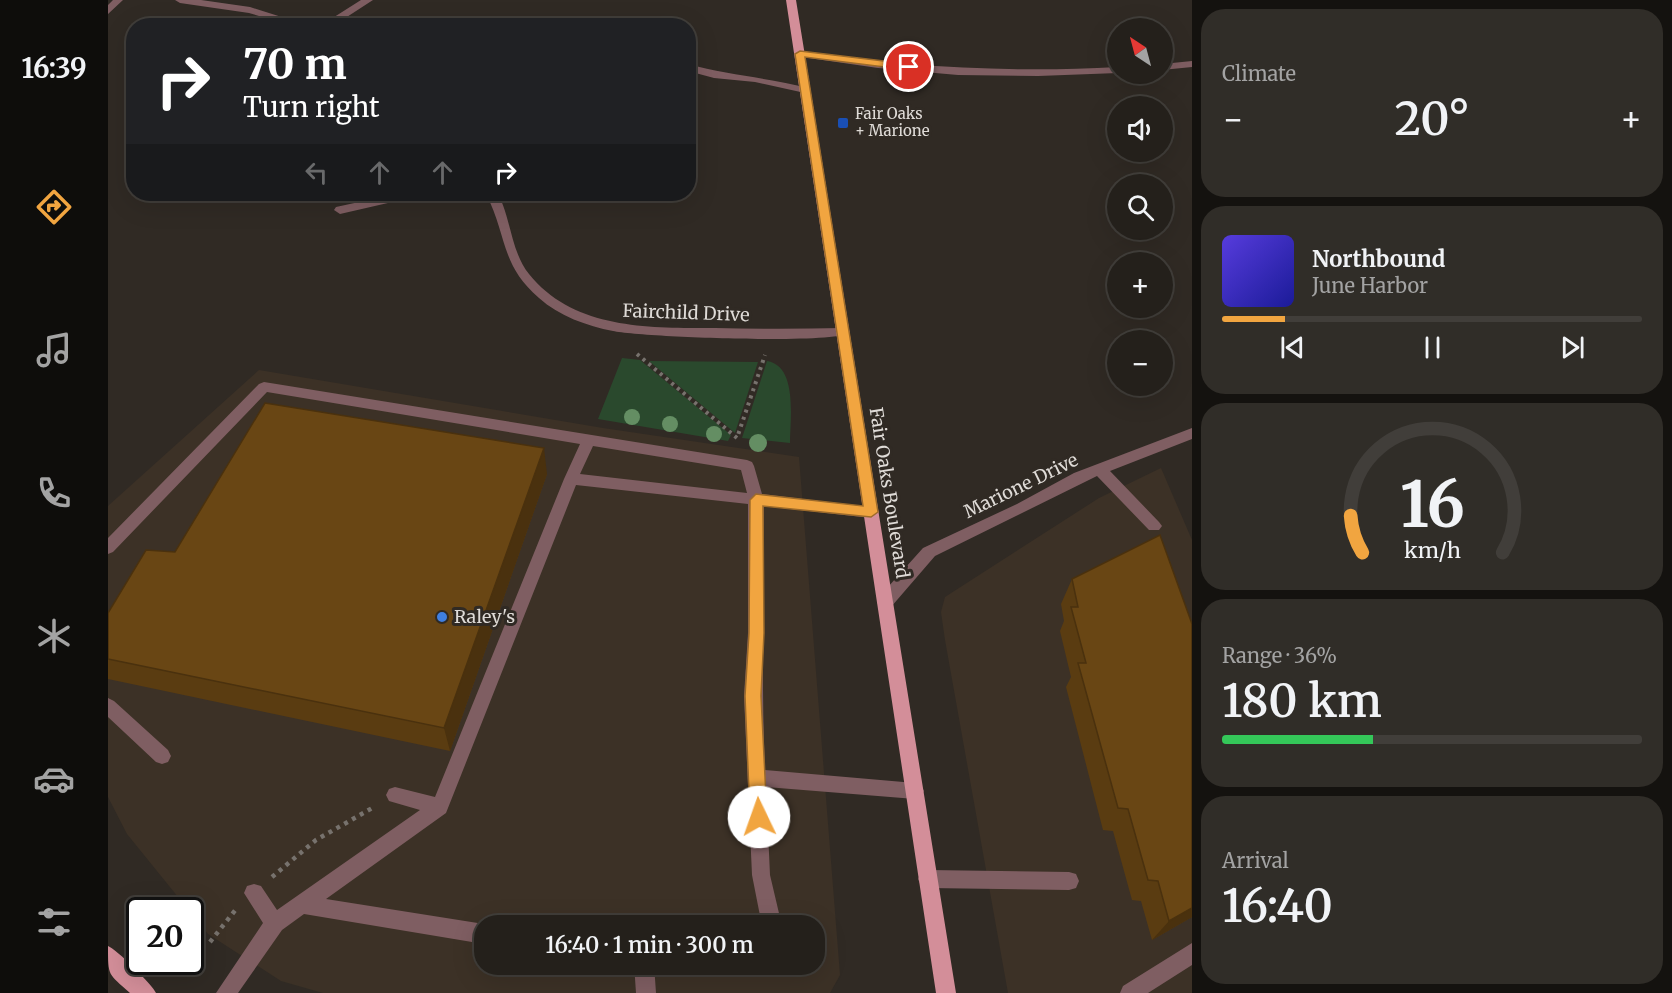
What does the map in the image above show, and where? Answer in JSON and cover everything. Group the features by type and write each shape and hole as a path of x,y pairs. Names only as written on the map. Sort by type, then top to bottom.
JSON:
{"main road":[{"name":"Fair Oaks Boulevard","path":"791,0 946,993"},
{"path":"108,956 121,972 146,993"}],"street":[{"path":"108,11 118,0"},
{"path":"180,0 250,10 278,18"},
{"path":"338,18 368,0"},
{"path":"800,54 964,71 1063,73 1107,71"},
{"path":"1173,66 1192,64"},
{"path":"696,69 714,75 755,79 805,90"},
{"path":"340,210 379,201"},
{"name":"Fairchild Drive","path":"497,201 517,265 524,276 550,302 588,321 645,333 843,332"},
{"path":"108,548 264,387 747,466 756,500 756,633 753,696 761,875 770,915"},
{"name":"Marione Drive","path":"885,602 929,552 1099,469 1192,433"},
{"path":"226,993 275,923 440,807 571,479 589,440"},
{"path":"1099,469 1154,526"},
{"path":"571,479 871,512"},
{"path":"108,706 162,756"},
{"path":"757,778 915,791"},
{"path":"394,795 440,807"},
{"path":"928,879 1069,881"},
{"path":"254,893 275,923"},
{"path":"301,904 474,932"},
{"path":"1130,993 1192,953"},
{"path":"645,975 646,993"}],"path":[{"path":"637,354 737,438 765,354"},
{"path":"210,942 234,910 316,840 394,795"}],"shaded area":[{"path":"259,370 603,428 799,457 840,975 830,993 323,993 281,981 208,934 204,929 204,897 178,897 127,834 108,797 108,506"},
{"path":"1161,468 1192,540 1192,993 1008,993 945,640 941,612 945,597 1099,498"}],"green space":[{"path":"622,358 640,360 731,435 728,441 598,419"},
{"path":"649,361 758,362 735,433"},
{"path":"767,361 777,365 784,373 788,383 791,408 790,443 742,438"}],"building":[{"path":"265,403 544,448 444,728 108,659 108,613 146,550 175,552"},
{"path":"1160,535 1192,624 1192,908 1169,921 1158,881 1148,880 1128,809 1118,808 1078,663 1086,663 1071,607 1078,607 1072,579"}],"place":[{"name":"Fair Oaks + Marione","path":"843,123"},
{"name":"Raley's","path":"442,617"}],"route":[{"path":"759,817 753,696 756,633 756,500 871,512 800,54 909,67"}]}
